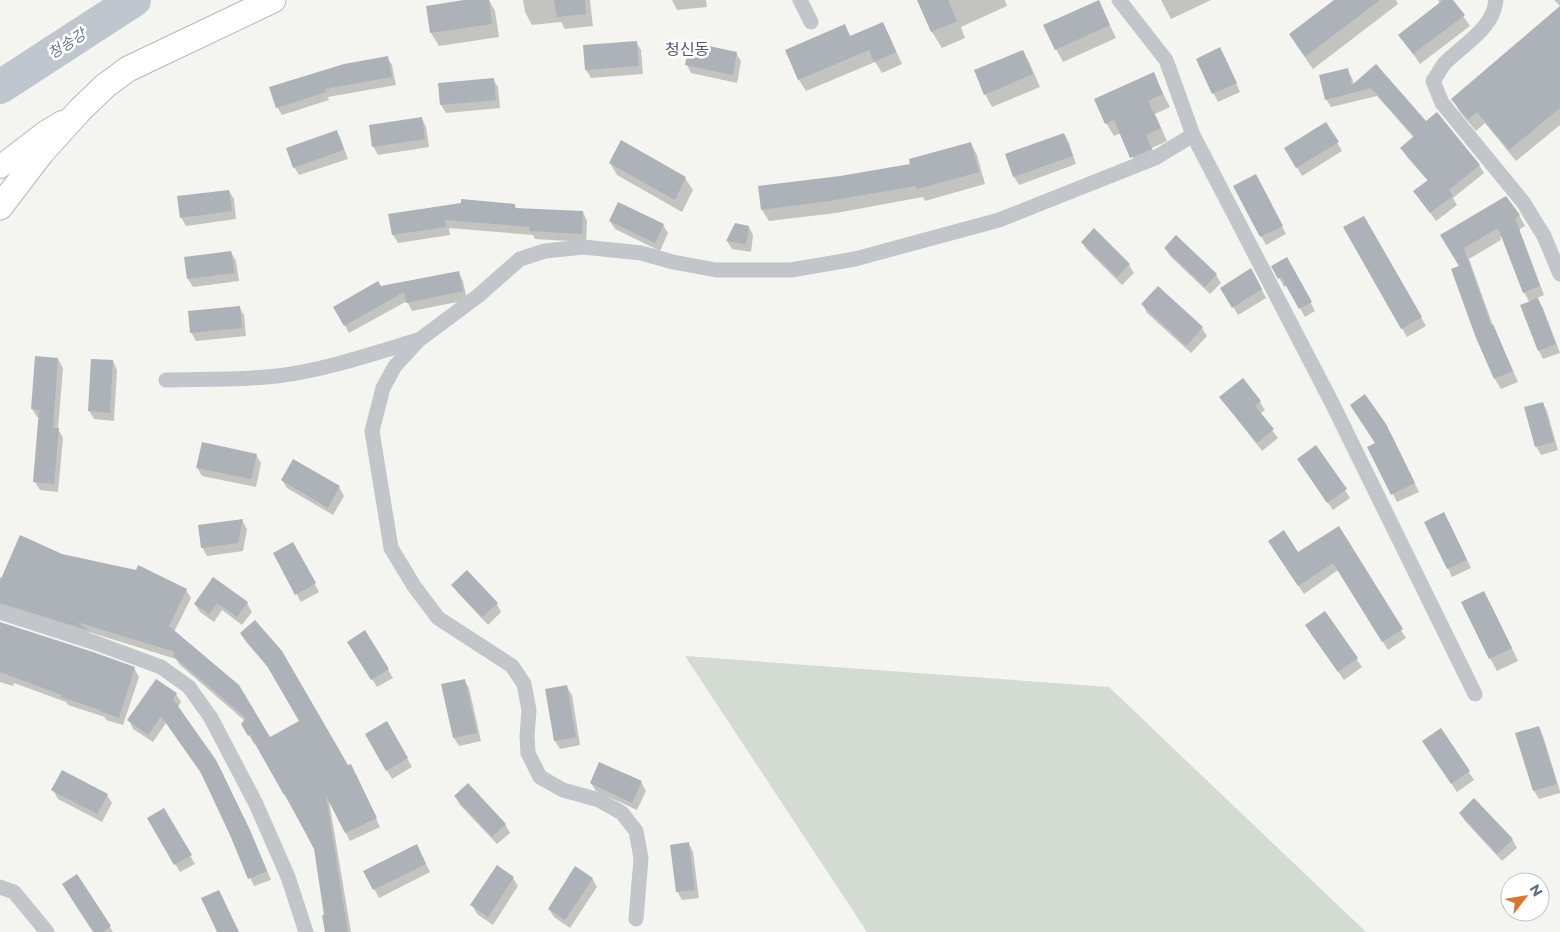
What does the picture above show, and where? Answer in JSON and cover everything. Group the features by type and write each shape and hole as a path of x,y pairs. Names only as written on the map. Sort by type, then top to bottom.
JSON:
{"main road":[{"path":"0,207 42,152 80,110 105,86 128,69 273,0"},
{"path":"0,167 44,133 80,110"}],"street":[{"path":"800,0 811,22"},
{"path":"1119,0 1166,60 1193,135 1332,403 1475,694"},
{"path":"1496,0 1486,26 1443,66 1433,81 1442,103 1523,202 1544,236 1560,274"},
{"path":"636,919 641,858 636,831 622,813 599,800 563,790 540,776 528,754 529,710 524,684 512,666 438,618 414,586 391,548 372,431 384,388 395,366 419,340 478,296 520,260 545,251 583,247 641,253 673,262 716,270 791,270 855,259 999,220 1155,158 1193,135"},
{"path":"166,380 278,376 342,362 419,340"},
{"path":"0,612 96,643 161,667 189,687 211,718 256,804 288,877 306,932"},
{"path":"0,887 14,892 47,932"}],"shaded area":[{"path":"685,656 1109,687 1366,932 867,932"}],"building":[{"path":"464,0 489,0 492,24 430,33 426,6"},
{"path":"554,0 585,0 586,14 557,17"},
{"path":"917,0 948,0 957,21 931,32"},
{"path":"1099,0 1110,25 1055,50 1043,25"},
{"path":"1334,0 1380,0 1305,57 1289,34"},
{"path":"1443,0 1453,0 1465,15 1413,54 1398,35"},
{"path":"1560,6 1560,108 1509,150 1477,112 1468,120 1451,99"},
{"path":"883,22 896,52 874,62 869,50 798,80 785,50 845,24 850,36"},
{"path":"637,41 639,66 585,70 583,45"},
{"path":"690,42 737,52 733,75 685,65"},
{"path":"1220,47 1237,83 1212,94 1196,59"},
{"path":"1023,50 1033,74 984,95 974,70"},
{"path":"388,56 392,77 325,89 326,92 276,108 269,87 344,64"},
{"path":"1376,64 1426,121 1437,112 1480,165 1449,190 1453,196 1430,213 1413,191 1428,180 1400,148 1414,136 1371,88 1325,100 1319,75 1348,68 1352,85"},
{"path":"1154,72 1163,94 1148,101 1161,128 1146,135 1152,149 1130,158 1114,120 1105,124 1094,99"},
{"path":"494,78 496,100 440,105 438,83"},
{"path":"422,117 425,139 372,147 369,125"},
{"path":"1326,122 1339,142 1296,168 1284,148"},
{"path":"337,130 344,150 293,168 286,148"},
{"path":"1064,133 1073,156 1013,177 1005,154"},
{"path":"621,140 686,177 675,200 609,163"},
{"path":"971,142 979,172 917,189 916,186 829,201 761,210 758,186 840,176 910,164 909,159"},
{"path":"1256,174 1283,226 1260,237 1233,186"},
{"path":"229,190 232,211 180,218 177,196"},
{"path":"1506,196 1520,215 1515,218 1540,286 1523,293 1498,228 1464,248 1491,325 1493,324 1513,371 1494,379 1476,338 1451,269 1459,266 1440,235"},
{"path":"461,199 515,204 515,208 583,211 582,234 529,231 530,227 445,220 446,227 392,235 388,214 461,203"},
{"path":"618,202 664,224 655,243 609,221"},
{"path":"1364,216 1422,317 1401,329 1343,227"},
{"path":"735,223 749,226 746,244 726,241"},
{"path":"1094,228 1130,264 1117,277 1081,242"},
{"path":"1176,235 1217,274 1205,287 1164,248"},
{"path":"231,251 235,273 187,279 184,257"},
{"path":"1287,257 1312,302 1299,309 1281,277 1278,279 1271,266"},
{"path":"1251,268 1262,289 1232,308 1220,288"},
{"path":"459,271 463,291 406,303 404,292 344,326 333,307 378,281 381,286"},
{"path":"1158,286 1203,327 1186,346 1141,304"},
{"path":"1538,298 1556,344 1538,351 1520,305"},
{"path":"240,306 242,328 190,333 188,311"},
{"path":"35,356 58,358 53,428 59,428 54,484 33,482 39,410 31,409"},
{"path":"91,359 113,360 110,413 88,411"},
{"path":"1243,378 1261,401 1255,406 1274,429 1257,443 1219,397"},
{"path":"1365,394 1386,424 1415,483 1391,495 1367,447 1375,443 1350,405"},
{"path":"1543,402 1554,442 1535,447 1524,407"},
{"path":"202,442 257,454 251,479 196,468"},
{"path":"1316,445 1347,489 1327,503 1297,459"},
{"path":"293,459 340,486 328,508 281,480"},
{"path":"1444,512 1467,560 1447,569 1424,522"},
{"path":"243,519 238,543 201,548 198,525"},
{"path":"1339,526 1403,629 1382,642 1333,563 1298,586 1268,541 1284,530 1298,552"},
{"path":"20,535 62,554 136,570 138,565 187,589 169,626 239,685 270,737 299,721 267,666 240,633 255,620 282,651 348,765 351,764 377,818 345,833 326,796 348,932 325,932 314,849 285,794 250,735 248,736 241,724 246,718 173,656 175,652 77,622 90,631 0,603 0,581"},
{"path":"293,542 316,583 295,595 273,553"},
{"path":"467,570 498,603 482,617 451,585"},
{"path":"213,577 248,602 237,617 217,603 209,614 194,604"},
{"path":"1484,591 1512,648 1489,659 1461,602"},
{"path":"1325,611 1358,658 1338,672 1305,625"},
{"path":"0,622 135,667 119,718 0,672"},
{"path":"365,630 389,669 371,680 347,642"},
{"path":"156,679 177,693 173,699 216,760 250,830 267,871 248,879 200,771 161,716 148,735 127,720"},
{"path":"465,679 477,733 453,738 441,684"},
{"path":"567,685 576,737 554,741 545,689"},
{"path":"387,721 408,758 386,771 365,734"},
{"path":"1539,726 1557,784 1533,791 1515,733"},
{"path":"1441,728 1470,771 1451,784 1422,741"},
{"path":"599,762 642,781 632,803 590,783"},
{"path":"62,770 108,794 97,814 51,790"},
{"path":"468,783 506,824 492,837 454,796"},
{"path":"1474,798 1513,839 1497,854 1459,813"},
{"path":"164,808 192,855 174,865 147,818"},
{"path":"689,842 695,890 676,892 670,845"},
{"path":"417,844 426,864 373,890 363,871"},
{"path":"497,865 514,877 488,917 470,905"},
{"path":"575,866 593,878 565,920 548,909"},
{"path":"77,874 111,926 103,932 93,932 62,884"},
{"path":"219,890 239,932 217,932 201,898"}],"waterway":[{"name":"청송강","path":"0,87 134,0"}],"district":[{"name":"청신동","path":"687,49"}]}
